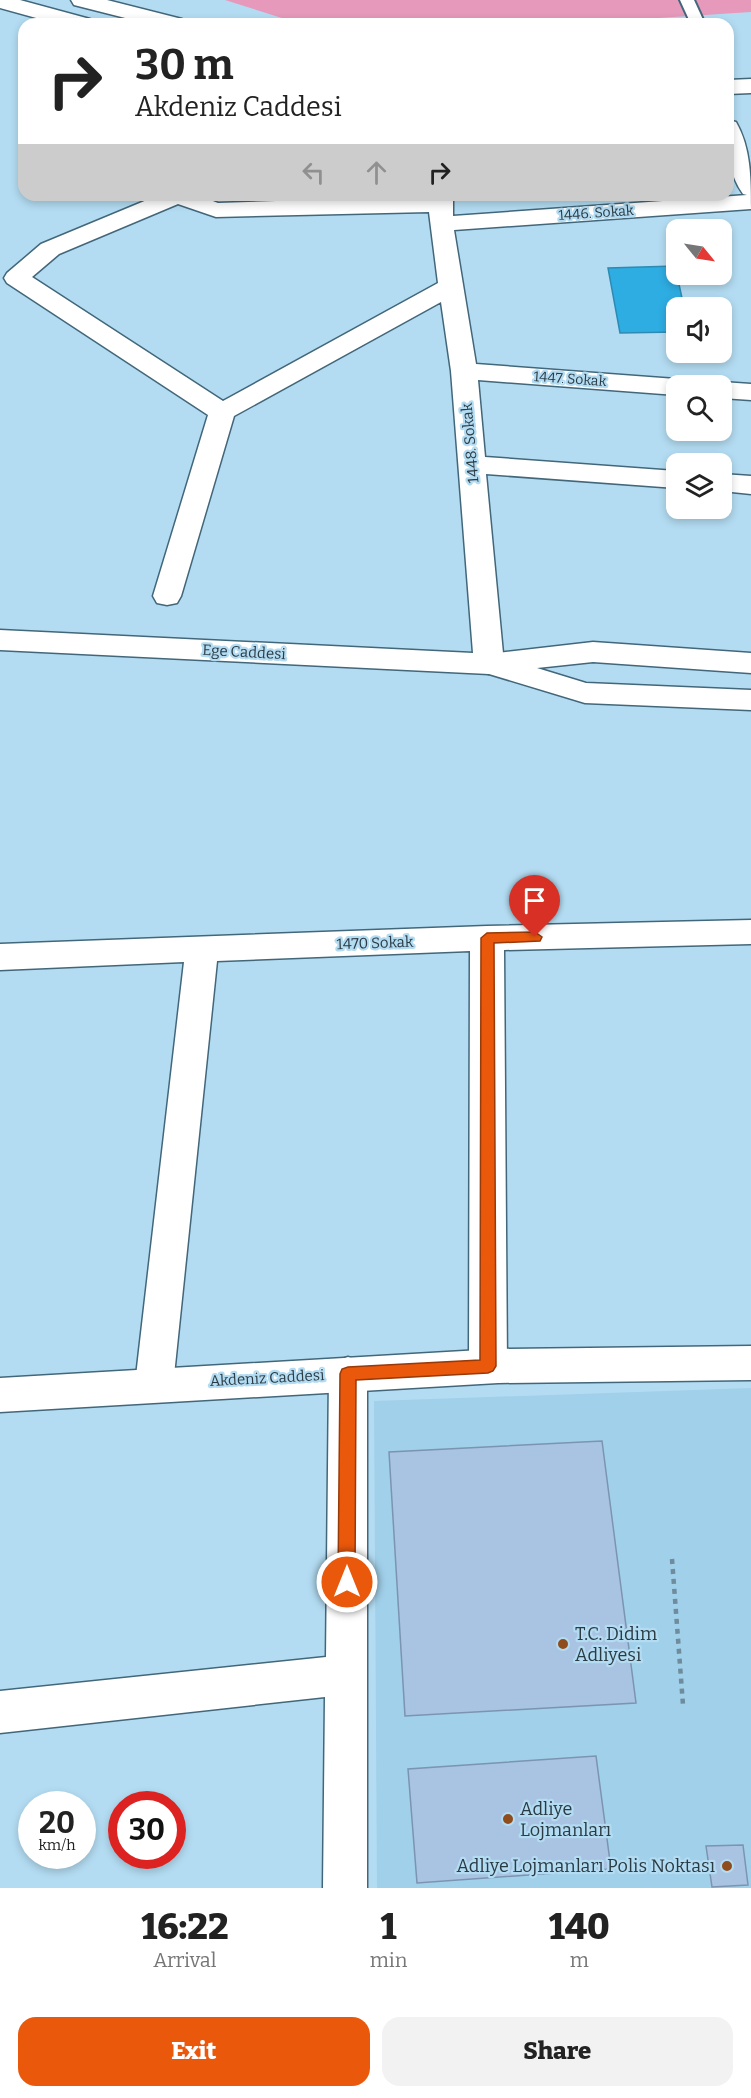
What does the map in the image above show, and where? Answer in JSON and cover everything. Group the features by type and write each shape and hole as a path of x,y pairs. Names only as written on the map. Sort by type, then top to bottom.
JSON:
{"street":[{"path":"82,0 151,18"},
{"path":"0,1 61,18"},
{"path":"734,87 751,86"},
{"path":"734,126 751,189"},
{"path":"163,201 50,249 16,278 222,412"},
{"name":"1446. Sokak","path":"193,201 216,210 751,202"},
{"name":"1448. Sokak","path":"441,208 464,371 489,664"},
{"path":"167,596 222,412 451,286"},
{"name":"1447. Sokak","path":"464,371 666,386"},
{"path":"732,391 751,392"},
{"path":"472,465 666,478"},
{"path":"732,483 751,484"},
{"name":"Ege Caddesi","path":"0,640 489,664 593,652 751,663"},
{"name":"Ege Caddesi","path":"489,664 585,693 751,700"},
{"name":"1470 Sokak","path":"0,957 487,938 751,932"},
{"path":"487,938 488,1366"},
{"path":"154,1385 202,950"},
{"name":"Akdeniz Caddesi","path":"0,1395 488,1366 751,1363"},
{"path":"345,1888 348,1374"},
{"path":"0,1712 346,1675"}],"lane":[{"path":"687,0 695,18"}],"path":[{"path":"672,1559 683,1705"}],"shaded area":[{"path":"225,0 751,0 751,12 658,18 282,18"},
{"name":"T.C. Didim Adliyesi","path":"751,1388 751,1888 377,1888 374,1401"}],"water":[{"path":"666,266 666,285 679,285 682,297 666,297 666,332 620,333 608,268"}],"building":[{"name":"T.C. Didim Adliyesi","path":"602,1441 636,1703 405,1716 389,1452"},
{"name":"Adliye Lojmanları","path":"596,1756 611,1869 417,1883 408,1769"},
{"name":"Adliye Lojmanları Polis Noktası","path":"743,1845 748,1885 712,1887 706,1846"}],"place":[{"name":"T.C. Didim Adliyesi","path":"563,1644"},
{"name":"Adliye Lojmanları","path":"508,1819"},
{"name":"Adliye Lojmanları Polis Noktası","path":"727,1866"}],"route":[{"path":"347,1582 348,1374 488,1366 487,938 535,937"}]}
